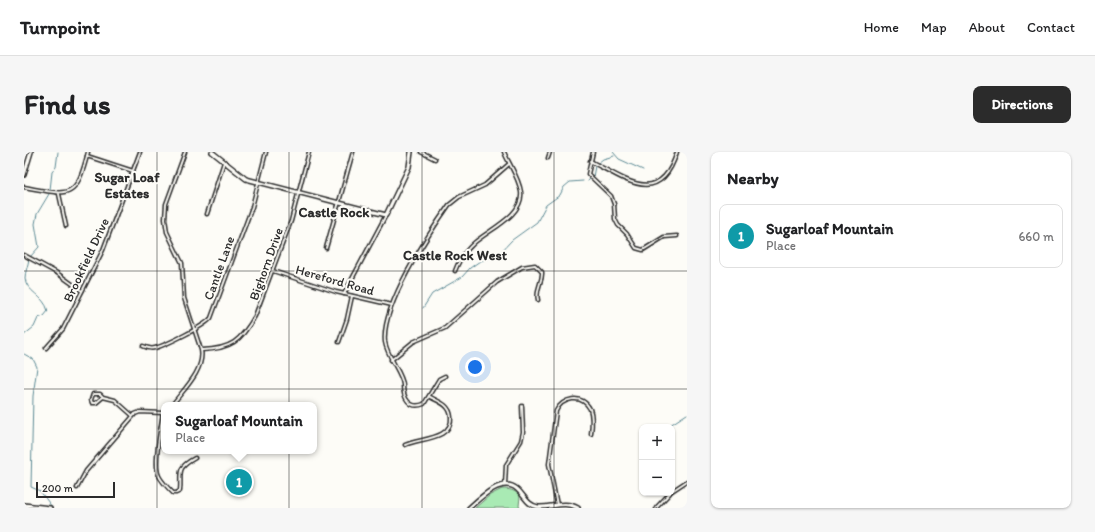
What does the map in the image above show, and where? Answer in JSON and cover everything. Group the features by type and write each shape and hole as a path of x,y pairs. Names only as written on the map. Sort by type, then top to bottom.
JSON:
{"street":[{"path":"24,175 31,152"},
{"path":"24,187 59,194 74,189 88,152"},
{"name":"Brookfield Drive","path":"46,348 63,329 102,250 140,152"},
{"path":"174,402 201,365 201,350 184,298 182,263 167,232 165,219 166,204 185,152"},
{"path":"212,152 243,177 386,215"},
{"name":"Cantle Lane","path":"143,346 151,348 158,347 195,329 211,318 252,207 266,152"},
{"name":"Bighorn Drive","path":"201,350 217,348 234,343 240,338 255,316 291,221 309,152"},
{"path":"326,248 340,203 353,152"},
{"path":"344,294 386,215 409,167 411,152"},
{"path":"421,152 435,159"},
{"path":"455,271 468,249 489,231 512,216 518,206 520,190 504,152"},
{"path":"548,158 550,152"},
{"path":"593,152 588,174 611,196 616,222 627,234 636,248 643,250 664,237 677,236"},
{"path":"590,162 626,181 646,185 654,182 666,174 672,166 676,152"},
{"path":"87,156 133,171"},
{"path":"206,214 224,162"},
{"path":"444,376 438,381 426,403 421,406 413,405 407,402 403,395 402,382 391,360 385,337 392,305 403,279 449,205 458,196 485,185 509,164"},
{"path":"59,194 66,226"},
{"path":"24,255 57,273 82,291"},
{"path":"391,360 413,342 444,328 488,289 526,265 535,265 542,272 542,277 537,292 538,300"},
{"name":"Hereford Road","path":"273,271 344,294 392,305"},
{"path":"339,342 347,319 352,296"},
{"path":"103,397 96,403 92,403 90,400 91,395 94,393 100,394 103,397 115,400 133,416"},
{"path":"405,445 441,434 450,426 451,419 448,408 444,404 430,397"},
{"path":"558,505 549,464 556,412 559,406 571,399 580,400 586,403 592,416 591,434"},
{"path":"505,485 506,465 521,441 523,432 522,406"},
{"path":"77,488 86,471 133,416 140,412 161,413"},
{"path":"161,430 157,453 157,472 159,477 173,493 178,493 180,491 179,476 182,468 195,458"},
{"path":"675,489 687,481"},
{"path":"469,508 484,495 495,488 505,485 516,488 526,500 535,506 543,507 569,504 578,508"},
{"path":"656,508 667,496"},
{"path":"24,505 50,508"}],"green space":[{"path":"502,489 512,490 520,496 520,508 475,508 490,495"}],"waterway":[{"path":"50,190 52,172 56,167 58,152"},
{"path":"613,152 619,159 643,170"},
{"path":"598,163 603,159 614,156"},
{"path":"593,177 595,166"},
{"path":"423,308 432,294 462,277 470,268 480,261 497,256 512,240 537,222 546,205 560,195 564,187 570,182 583,181"},
{"path":"30,257 39,247 35,224 37,214 49,194"},
{"path":"24,335 34,327 38,318 44,316 48,311 43,301 28,287 26,283 25,276 29,259"},
{"path":"24,354 33,359 37,367 33,396 31,487 40,491 52,507"},
{"path":"672,424 687,414"}],"place":[{"name":"Sugarloaf Mountain","path":"239,482"}],"district":[{"name":"Sugar Loaf Estates","path":"127,186"},
{"name":"Castle Rock","path":"334,212"},
{"name":"Castle Rock West","path":"455,255"}]}
